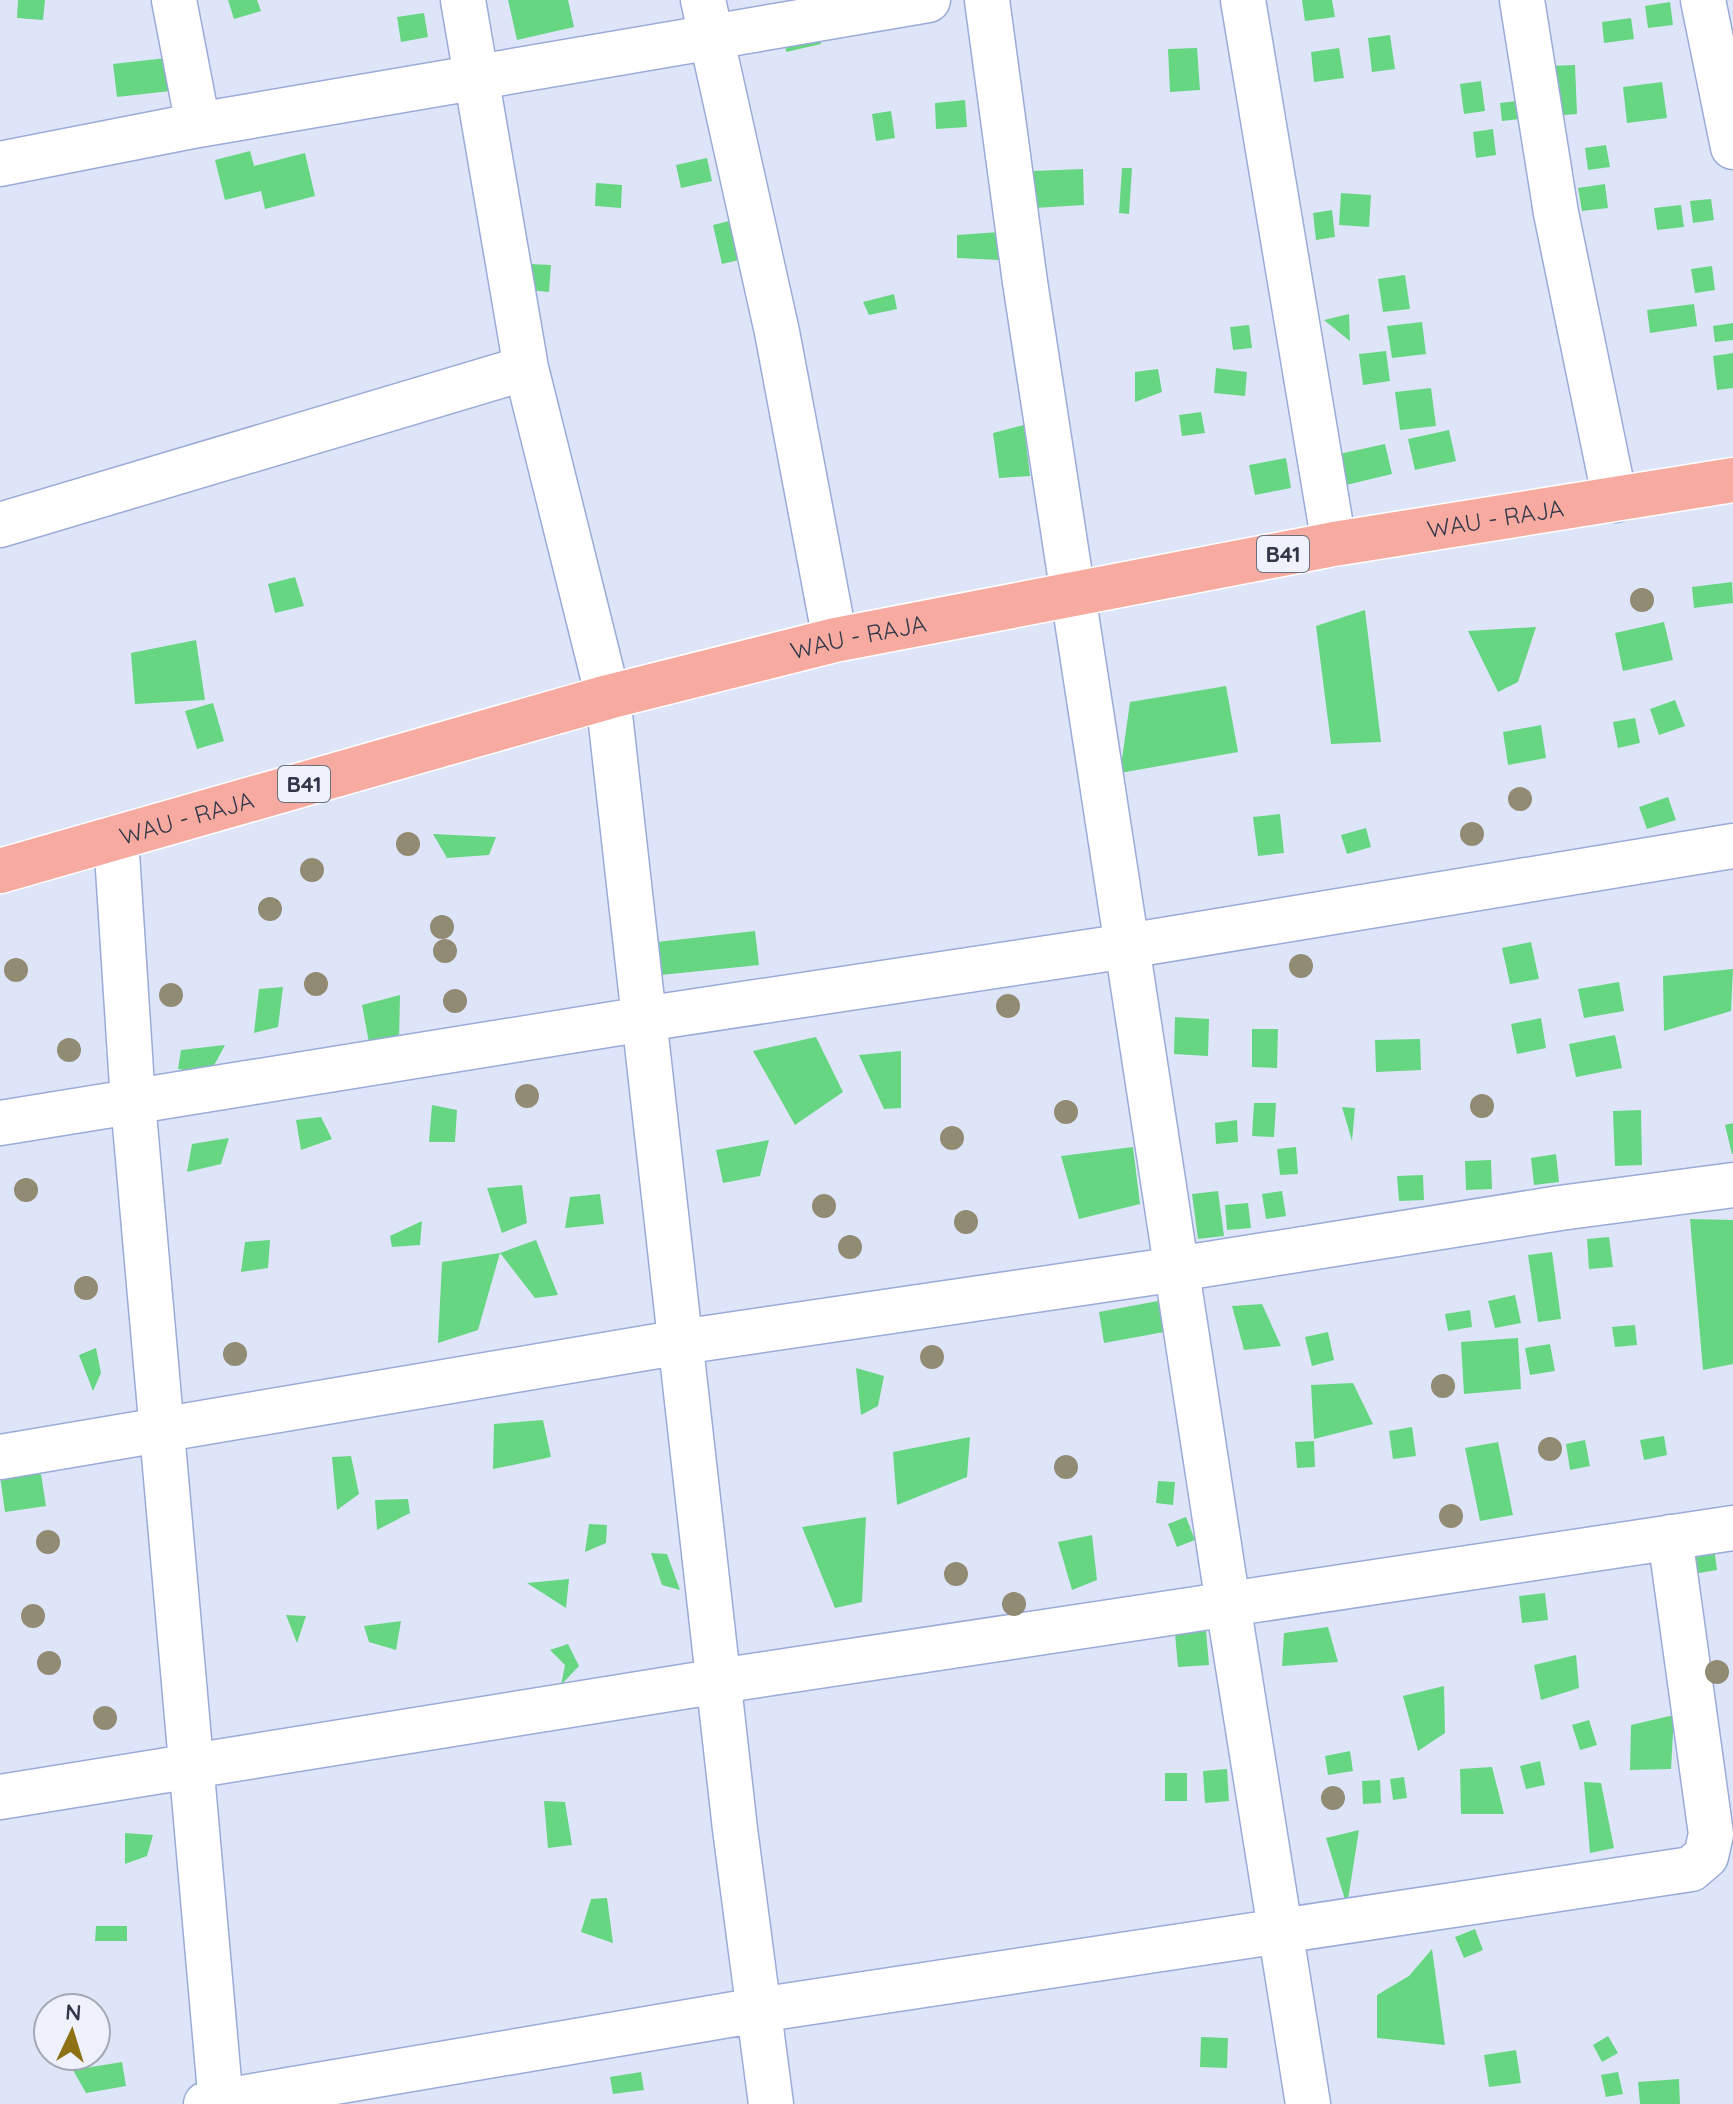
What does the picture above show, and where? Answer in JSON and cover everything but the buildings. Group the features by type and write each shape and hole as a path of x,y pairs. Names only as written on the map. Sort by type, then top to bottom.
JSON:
{"main road":[{"name":"WAU - RAJA","path":"0,871 608,697 835,640 1334,544 1733,480"}],"street":[{"path":"174,0 198,125"},
{"path":"463,0 526,368 608,697 719,1681 771,2104"},
{"path":"0,164 198,125 478,78 706,19 928,0"},
{"path":"987,0 1025,282 1308,2104"},
{"path":"1243,0 1334,544"},
{"path":"1522,0 1556,213 1615,500"},
{"path":"1703,0 1733,147"},
{"path":"706,19 777,332 835,640"},
{"path":"0,525 526,368"},
{"path":"116,838 133,1102 192,1766 216,2103 758,2010 1691,1869 1706,1856 1711,1834 1670,1537"},
{"path":"0,1123 644,1019 1127,946 1733,846"},
{"path":"0,1457 681,1342 1177,1269 1560,1208 1733,1185"},
{"path":"0,1797 719,1681 1733,1528"}]}
